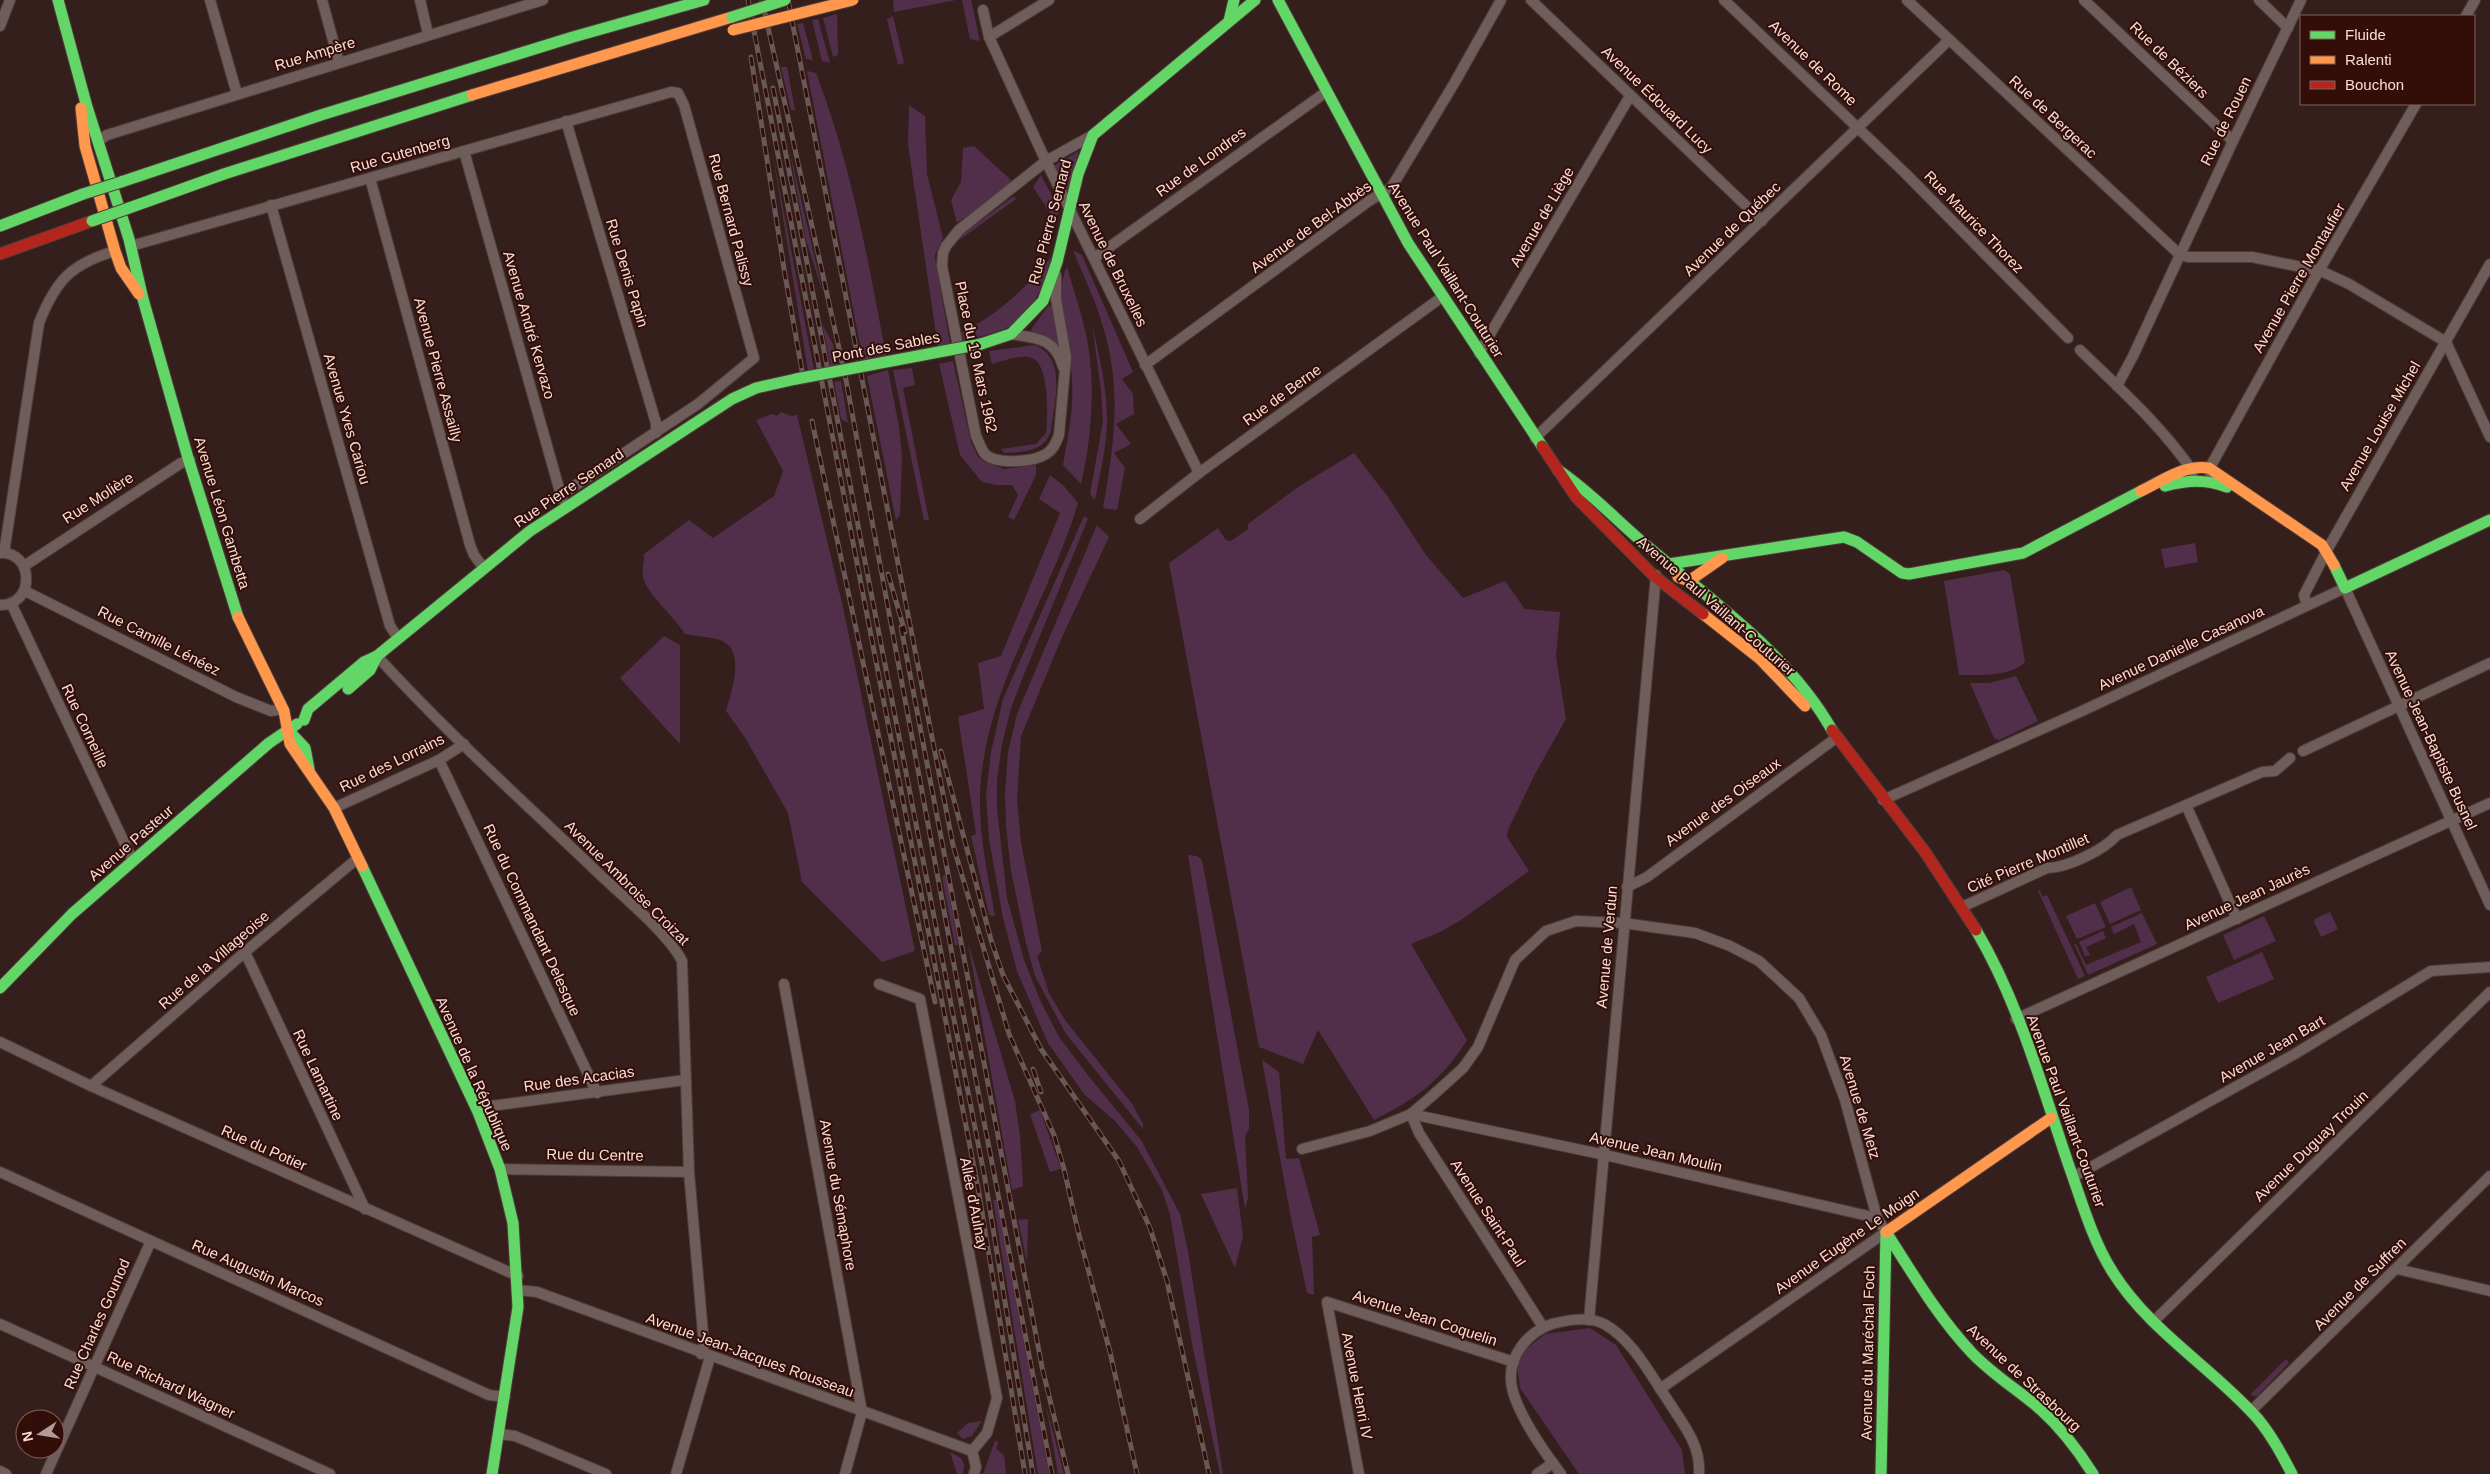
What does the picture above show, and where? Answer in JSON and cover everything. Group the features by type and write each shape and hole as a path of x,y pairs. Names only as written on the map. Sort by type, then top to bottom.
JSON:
{"main road":[{"name":"Avenue Léon Gambetta","path":"58,0 78,81 87,104 131,246 143,299 238,618 282,709 290,730"},
{"path":"643,16 662,0"},
{"path":"0,226 83,194 206,152 643,16 704,0"},
{"path":"0,254 224,174 785,0"},
{"path":"693,27 725,32 853,0"},
{"path":"1229,21 1234,0"},
{"name":"Rue Pierre Semard","path":"981,344 1011,334 1024,323 1043,301 1057,262 1080,166 1093,135 1255,0"},
{"name":"Avenue Paul Vaillant-Couturier","path":"1278,0 1381,195 1442,297 1576,497 1596,518 1662,570 1760,659 1836,738 1962,907 1998,972 2073,1177 2101,1248 2112,1270 2133,1300 2153,1322 2251,1411 2276,1444 2292,1474"},
{"name":"Avenue Léon Gambetta","path":"78,81 85,146 115,251 121,268 143,299"},
{"path":"85,146 98,141"},
{"path":"115,251 131,246"},
{"name":"Pont des Sables","path":"796,379 981,344"},
{"name":"Rue Pierre Semard","path":"290,730 304,720 308,709 364,662 377,656 483,567 565,508 732,399 756,388 796,379"},
{"path":"1662,570 1834,537 1844,537 1856,542 1902,574 2023,552 2138,495 2156,484 2198,466 2209,468 2245,494 2299,527 2327,550 2345,588"},
{"name":"Avenue Paul Vaillant-Couturier","path":"1558,470 1583,487 1628,530 1662,570 1689,581 1752,635 1791,672 1822,713 1836,738"},
{"path":"2138,495 2198,479 2212,481 2245,494"},
{"name":"Avenue Danielle Casanova","path":"2345,588 2490,520"},
{"path":"1689,581 1724,557"},
{"name":"Avenue Pasteur","path":"0,988 72,914 269,743 290,730"},
{"name":"Avenue de la République","path":"290,730 301,739 308,753 309,769 334,808 358,858 476,1108 500,1169 513,1224 518,1276 518,1307 500,1434 492,1474"},
{"name":"Avenue Eugène Le Moign","path":"1886,1232 2051,1118"},
{"name":"Avenue de Strasbourg","path":"1886,1232 1925,1294 1954,1332 1973,1354 2054,1422 2081,1455 2093,1474"},
{"name":"Avenue du Maréchal Foch","path":"1881,1474 1886,1232"}],"street":[{"path":"0,26 10,0"},
{"path":"210,0 237,94"},
{"path":"322,0 338,62"},
{"path":"420,0 428,34"},
{"path":"989,37 1049,0"},
{"name":"Avenue de Bel-Abbès","path":"1145,365 1391,188 1455,82 1501,0"},
{"name":"Avenue Édouard Lucy","path":"1531,0 1762,221"},
{"name":"Avenue de Rome","path":"1724,0 1859,128"},
{"name":"Rue de Bergerac","path":"1907,0 2180,255"},
{"name":"Rue de Béziers","path":"2084,0 2232,141"},
{"path":"2259,0 2288,28"},
{"name":"Rue de Rouen","path":"2117,386 2232,141 2301,0"},
{"path":"2467,15 2475,0"},
{"name":"Rue Ampère","path":"98,141 107,135 536,1"},
{"name":"Avenue de Bruxelles","path":"982,10 989,37 1046,161 1199,473"},
{"name":"Avenue de Québec","path":"1535,438 1949,40"},
{"name":"Rue Gutenberg","path":"131,246 566,121 671,92 677,92"},
{"name":"Rue Bernard Palissy","path":"677,92 682,99 754,358"},
{"name":"Rue de Londres","path":"1094,258 1326,92"},
{"name":"Avenue de Liège","path":"1479,353 1630,96"},
{"name":"Avenue Pierre Montaufier","path":"2209,468 2415,105"},
{"name":"Rue Denis Papin","path":"566,121 656,423 656,433"},
{"name":"Rue Maurice Thorez","path":"1859,128 2068,338"},
{"name":"Rue Pierre Semard","path":"1046,161 1093,135"},
{"name":"Avenue André Kervazo","path":"464,151 565,508"},
{"name":"Place du 19 Mars 1962","path":"1046,161 959,230 943,252 942,266 979,444 986,455 1005,462 1040,457 1051,449 1059,435 1065,372 1065,345 1056,300 1057,262"},
{"name":"Avenue Pierre Assailly","path":"370,178 470,545 483,567"},
{"name":"Avenue Yves Cariou","path":"271,205 390,626 398,638"},
{"path":"0,605 11,603 24,591 27,582 24,566 19,559 2,553 39,323 49,297 64,278 86,260 115,251"},
{"path":"2180,255 2188,257 2252,257 2321,271 2349,284 2446,342 2490,437"},
{"name":"Avenue Louise Michel","path":"2307,605 2304,595 2327,550 2490,264"},
{"name":"Rue de Berne","path":"1140,519 1199,473 1442,297"},
{"name":"Place du 19 Mars 1962","path":"1011,334 1044,340 1057,351 1065,372"},
{"path":"2080,350 2117,386 2182,456 2198,479"},
{"name":"Rue Pierre Semard","path":"561,495 698,404 754,358"},
{"name":"Rue Molière","path":"24,566 173,468 190,460"},
{"path":"2209,468 2212,481"},
{"name":"Avenue de Verdun","path":"1589,1320 1605,1155 1623,923 1662,570"},
{"name":"Avenue Danielle Casanova","path":"1884,800 2082,711 2345,588"},
{"name":"Avenue Jean-Baptiste Busnel","path":"2345,588 2490,905"},
{"name":"Rue Camille Lénéez","path":"24,591 236,697 271,711 282,709"},
{"name":"Rue Corneille","path":"11,603 132,861"},
{"name":"Avenue Ambroise Croizat","path":"377,656 464,744 676,949 682,961 689,1172 705,1355 676,1474"},
{"path":"2303,750 2490,663"},
{"name":"Avenue des Oiseaux","path":"1627,887 1647,877 1836,738"},
{"name":"Rue des Lorrains","path":"334,808 440,760 464,744"},
{"name":"Cité Pierre Montillet","path":"1962,907 2047,868 2057,868 2108,845 2117,835 2186,805 2262,772 2275,771 2290,758"},
{"name":"Rue du Commandant Delesque","path":"440,760 597,1092"},
{"name":"Avenue Jean Jaurès","path":"2016,1019 2490,803"},
{"path":"2186,805 2237,919"},
{"name":"Rue de la Villageoise","path":"91,1086 245,952 358,858"},
{"name":"Avenue de Metz","path":"1302,1149 1370,1131 1411,1114 1463,1068 1478,1047 1515,960 1546,931 1576,921 1623,923 1695,933 1730,946 1759,961 1799,998 1820,1034 1846,1100 1877,1218"},
{"name":"Rue Lamartine","path":"245,952 365,1210"},
{"name":"Avenue Jean Bart","path":"2073,1177 2294,1055 2431,971 2490,966"},
{"name":"Avenue du Sémaphore","path":"784,984 862,1412"},
{"name":"Allée d'Aulnay","path":"879,984 920,999 996,1398 987,1433 972,1451"},
{"name":"Avenue Duguay Trouin","path":"2153,1322 2490,992"},
{"name":"Rue du Potier","path":"0,1042 91,1086 365,1210 518,1276"},
{"name":"Rue des Acacias","path":"476,1108 685,1080"},
{"name":"Avenue Jean Moulin","path":"1411,1114 1605,1155 1877,1218"},
{"name":"Avenue Saint-Paul","path":"1411,1114 1419,1132 1543,1327"},
{"name":"Rue du Centre","path":"500,1169 689,1172"},
{"name":"Rue Augustin Marcos","path":"0,1172 490,1395 505,1397"},
{"name":"Avenue de Suffren","path":"2251,1411 2490,1176"},
{"path":"1877,1218 1886,1232"},
{"name":"Avenue Eugène Le Moign","path":"1660,1389 1886,1232"},
{"name":"Rue Charles Gounod","path":"46,1474 151,1241"},
{"path":"1885,1259 1901,1255"},
{"path":"2397,1269 2490,1291"},
{"name":"Avenue Jean-Jacques Rousseau","path":"518,1290 536,1292 972,1451"},
{"name":"Avenue Jean Coquelin","path":"1327,1302 1514,1362"},
{"name":"Avenue Henri IV","path":"1327,1302 1359,1474"},
{"path":"1561,1474 1536,1439 1518,1404 1510,1382 1517,1351 1527,1339 1543,1327 1564,1321 1589,1320 1603,1324 1624,1339 1660,1389 1693,1438 1700,1464 1699,1474"},
{"name":"Rue Richard Wagner","path":"0,1324 330,1474"},
{"path":"844,1474 862,1412"},
{"path":"500,1434 515,1436 606,1474"},
{"path":"972,1451 976,1467 974,1474"},
{"path":"1537,1474 1553,1463"},
{"path":"0,1471 6,1474"}],"shaded area":[{"path":"956,0 894,12 893,1"},
{"path":"962,0 971,0 980,41 970,39"},
{"path":"837,14 838,55 833,57 823,18"},
{"path":"893,16 904,63 898,65 887,19"},
{"path":"818,19 830,63 822,61 812,20"},
{"path":"803,23 813,60 806,59 797,24"},
{"path":"781,67 787,67 795,110 791,110"},
{"path":"807,71 816,73 849,177 886,355 863,360"},
{"path":"909,105 925,116 927,174 943,238 935,255 950,343 938,347 908,145"},
{"path":"974,146 1014,183 957,223 951,200 961,182 963,148"},
{"path":"789,148 823,293 806,240"},
{"path":"772,150 814,370 808,371"},
{"path":"1079,151 1068,194 1053,166"},
{"path":"1041,175 1060,211 1054,219 1033,187"},
{"path":"1014,196 1016,199 959,240 956,239"},
{"path":"1073,250 1082,255 1133,372 1122,379 1133,394 1134,414 1116,424 1131,444 1114,453 1125,468 1117,510 1103,508 1111,458 1114,411 1114,388 1107,339 1093,298"},
{"path":"1052,256 1036,298 1022,318 1002,330 964,341 962,332 1000,309 1032,279"},
{"path":"1067,267 1086,334 1091,370 1090,429 1081,484 1063,465 1072,402 1071,367 1061,293"},
{"path":"1049,305 1053,306 1061,354 1049,338 1042,334 1031,332"},
{"path":"822,324 833,344 838,367 831,368"},
{"path":"1092,324 1100,359 1107,407 1105,449 1095,500 1090,494 1103,421"},
{"path":"1034,345 1045,351 1055,370 1056,395 1051,431 1043,443 1032,450 1004,453 1001,449 1036,444 1046,433 1047,405 1045,382 1039,364 1034,359 1019,357 992,364 989,351"},
{"path":"953,361 971,442 978,457 985,462 1004,469 1036,465 1036,475 1014,520 1008,517 1018,495 1012,485 996,485 982,482 960,455 939,364"},
{"path":"912,368 915,385 903,388 929,520 924,520 893,370"},
{"path":"888,370 899,427 902,456 900,515 896,520 867,376"},
{"path":"841,381 848,423 841,419 834,382"},
{"path":"781,412 791,416 797,415 842,603 915,951 882,962 802,882 788,813 744,736 726,711 735,672 733,653 728,645 720,640 685,634 649,590 643,577 644,554 689,520 713,538 774,496 783,471 756,420 772,414 777,416"},
{"path":"1354,453 1388,497 1426,555 1463,598 1505,581 1525,609 1560,612 1556,657 1566,719 1535,774 1508,830 1507,837 1529,871 1461,920 1440,932 1411,944 1467,1040 1448,1066 1427,1087 1403,1104 1374,1120 1318,1030 1303,1064 1259,1047 1169,563 1218,528 1226,540 1231,541 1248,529 1248,524 1298,487"},
{"path":"1050,475 1063,485 1078,503 1066,540 1005,683 992,719 984,757 980,796 981,826 984,856 995,916 989,915 971,836 976,834 958,717 984,709 978,663 1001,656 1060,513 1039,499"},
{"path":"1084,516 1088,519 1011,708 1002,744 997,780 997,809 1007,898 1024,960 1040,1000 1059,1037 1141,1140 1180,1214 1188,1251 1223,1474 1220,1474 1192,1344 1170,1215 1162,1190 1137,1147 1115,1121 1084,1094 1048,1043 1017,971 1003,918 989,839 986,795 991,752 1003,699"},
{"path":"1097,525 1109,537 1062,637 1021,736 1017,799 1021,843 1042,951 1037,956 1049,993 1065,1020 1133,1105 1143,1124 1143,1129 1066,1034 1035,976 1011,871 1006,826 1005,794 1008,752 1017,714"},
{"path":"2195,543 2198,562 2165,568 2161,549"},
{"path":"2004,570 2010,574 2025,662 2019,667 2003,673 1959,675 1944,581"},
{"path":"664,636 680,645 680,744 620,678"},
{"path":"2016,676 2038,721 1999,740 1994,738 1970,683 1989,683"},
{"path":"1188,855 1197,856 1202,860 1249,1110 1249,1129 1245,1136 1248,1198 1245,1209"},
{"path":"946,874 958,945 955,945 942,877"},
{"path":"2131,887 2141,910 2110,924 2100,902"},
{"path":"2039,890 2043,897 2047,895 2085,976 2078,979"},
{"path":"2095,903 2106,927 2077,939 2066,916"},
{"path":"2330,912 2338,929 2321,937 2314,922 2316,918"},
{"path":"2142,913 2157,944 2088,975 2074,944 2076,944 2086,965 2141,942 2134,924 2114,934 2111,927"},
{"path":"2264,916 2276,941 2234,960 2223,935"},
{"path":"2103,931 2106,938 2086,947 2090,955 2085,956 2079,942"},
{"path":"968,943 1015,1101 1020,1136 1023,1186 1012,1190"},
{"path":"2262,952 2274,979 2218,1003 2206,977"},
{"path":"1262,1060 1279,1072 1286,1159 1299,1158 1320,1235 1312,1237 1314,1295 1307,1293"},
{"path":"1040,1110 1061,1169 1050,1172 1030,1114"},
{"path":"1237,1188 1243,1236 1235,1268 1201,1194"},
{"path":"993,1200 997,1200 1049,1474 1038,1474"},
{"path":"1028,1219 1027,1262 1018,1220"},
{"path":"1590,1328 1616,1345 1682,1450 1685,1474 1579,1474 1520,1388 1517,1366 1525,1350 1545,1334"},
{"path":"2286,1359 2289,1363 2257,1396 2252,1396 2251,1394"},
{"path":"1046,1405 1064,1474 1058,1474"},
{"path":"982,1421 972,1436 963,1439 957,1433 968,1423"},
{"path":"995,1441 998,1442 996,1449 1004,1455 1006,1474 983,1474"},
{"path":"950,1452 961,1458 964,1464 963,1474 957,1474"}],"railway":[{"path":"748,0 978,1188 1025,1474"},
{"path":"762,0 846,380 959,992 1052,1474"},
{"path":"788,0 953,845 1009,1034 1054,1135 1064,1169 1078,1231 1110,1352 1137,1474"},
{"path":"751,57 785,275 804,382"},
{"path":"773,88 985,1179 1033,1474"},
{"path":"812,421 935,1002"},
{"path":"888,574 905,632"},
{"path":"901,627 1042,1367 1068,1474"},
{"path":"941,751 991,940 1003,975 1041,1049 1119,1161 1150,1228 1167,1281 1209,1474"},
{"path":"1033,1069 1041,1092"}],"traffic: fast":[{"path":"58,0 87,107 129,239 143,299 188,458 238,617"},
{"path":"121,182 321,115 573,37 704,0"},
{"path":"732,17 785,0"},
{"path":"1229,21 1234,0"},
{"path":"981,344 1011,334 1043,301 1057,262 1078,174 1093,135 1255,0"},
{"path":"1278,0 1408,243 1542,446"},
{"path":"129,208 224,174 472,95"},
{"path":"83,194 121,182"},
{"path":"0,226 83,194"},
{"path":"92,221 129,208"},
{"path":"796,379 981,344"},
{"path":"304,720 308,709 364,662 377,656 530,531 732,399 756,388 796,379"},
{"path":"1558,470 1582,488 1647,546 1748,630 1794,677 1832,730"},
{"path":"2165,486 2196,481 2227,487"},
{"path":"1669,564 1844,537 1857,542 1902,573 1909,574 2023,553 2141,491"},
{"path":"2334,565 2345,588 2490,520"},
{"path":"348,689 370,670 377,656"},
{"path":"0,988 72,914 269,743 297,724"},
{"path":"290,732 305,748 309,769"},
{"path":"362,866 478,1112 500,1169 513,1223 518,1307 492,1474"},
{"path":"1976,930 2005,987 2029,1046 2088,1220 2105,1259 2127,1293 2144,1313 2240,1400 2258,1419 2281,1453 2292,1474"},
{"path":"1886,1232 1926,1295 1948,1325 1988,1368 2048,1416 2069,1440 2093,1474"},
{"path":"1881,1474 1886,1232"}],"traffic: slow":[{"path":"733,30 853,0"},
{"path":"472,95 732,17"},
{"path":"81,108 85,146 115,251 121,268 139,294"},
{"path":"2141,491 2182,471 2191,468 2209,468 2322,545 2334,565"},
{"path":"1678,577 1689,581 1722,558"},
{"path":"1703,614 1760,659 1805,706"},
{"path":"238,617 284,711 290,744 334,808 362,866"},
{"path":"1886,1232 2051,1118"}],"traffic: jam":[{"path":"0,254 92,221"},
{"path":"1542,446 1576,497 1654,576 1703,614"},
{"path":"1832,730 1925,852 1976,930"}]}
